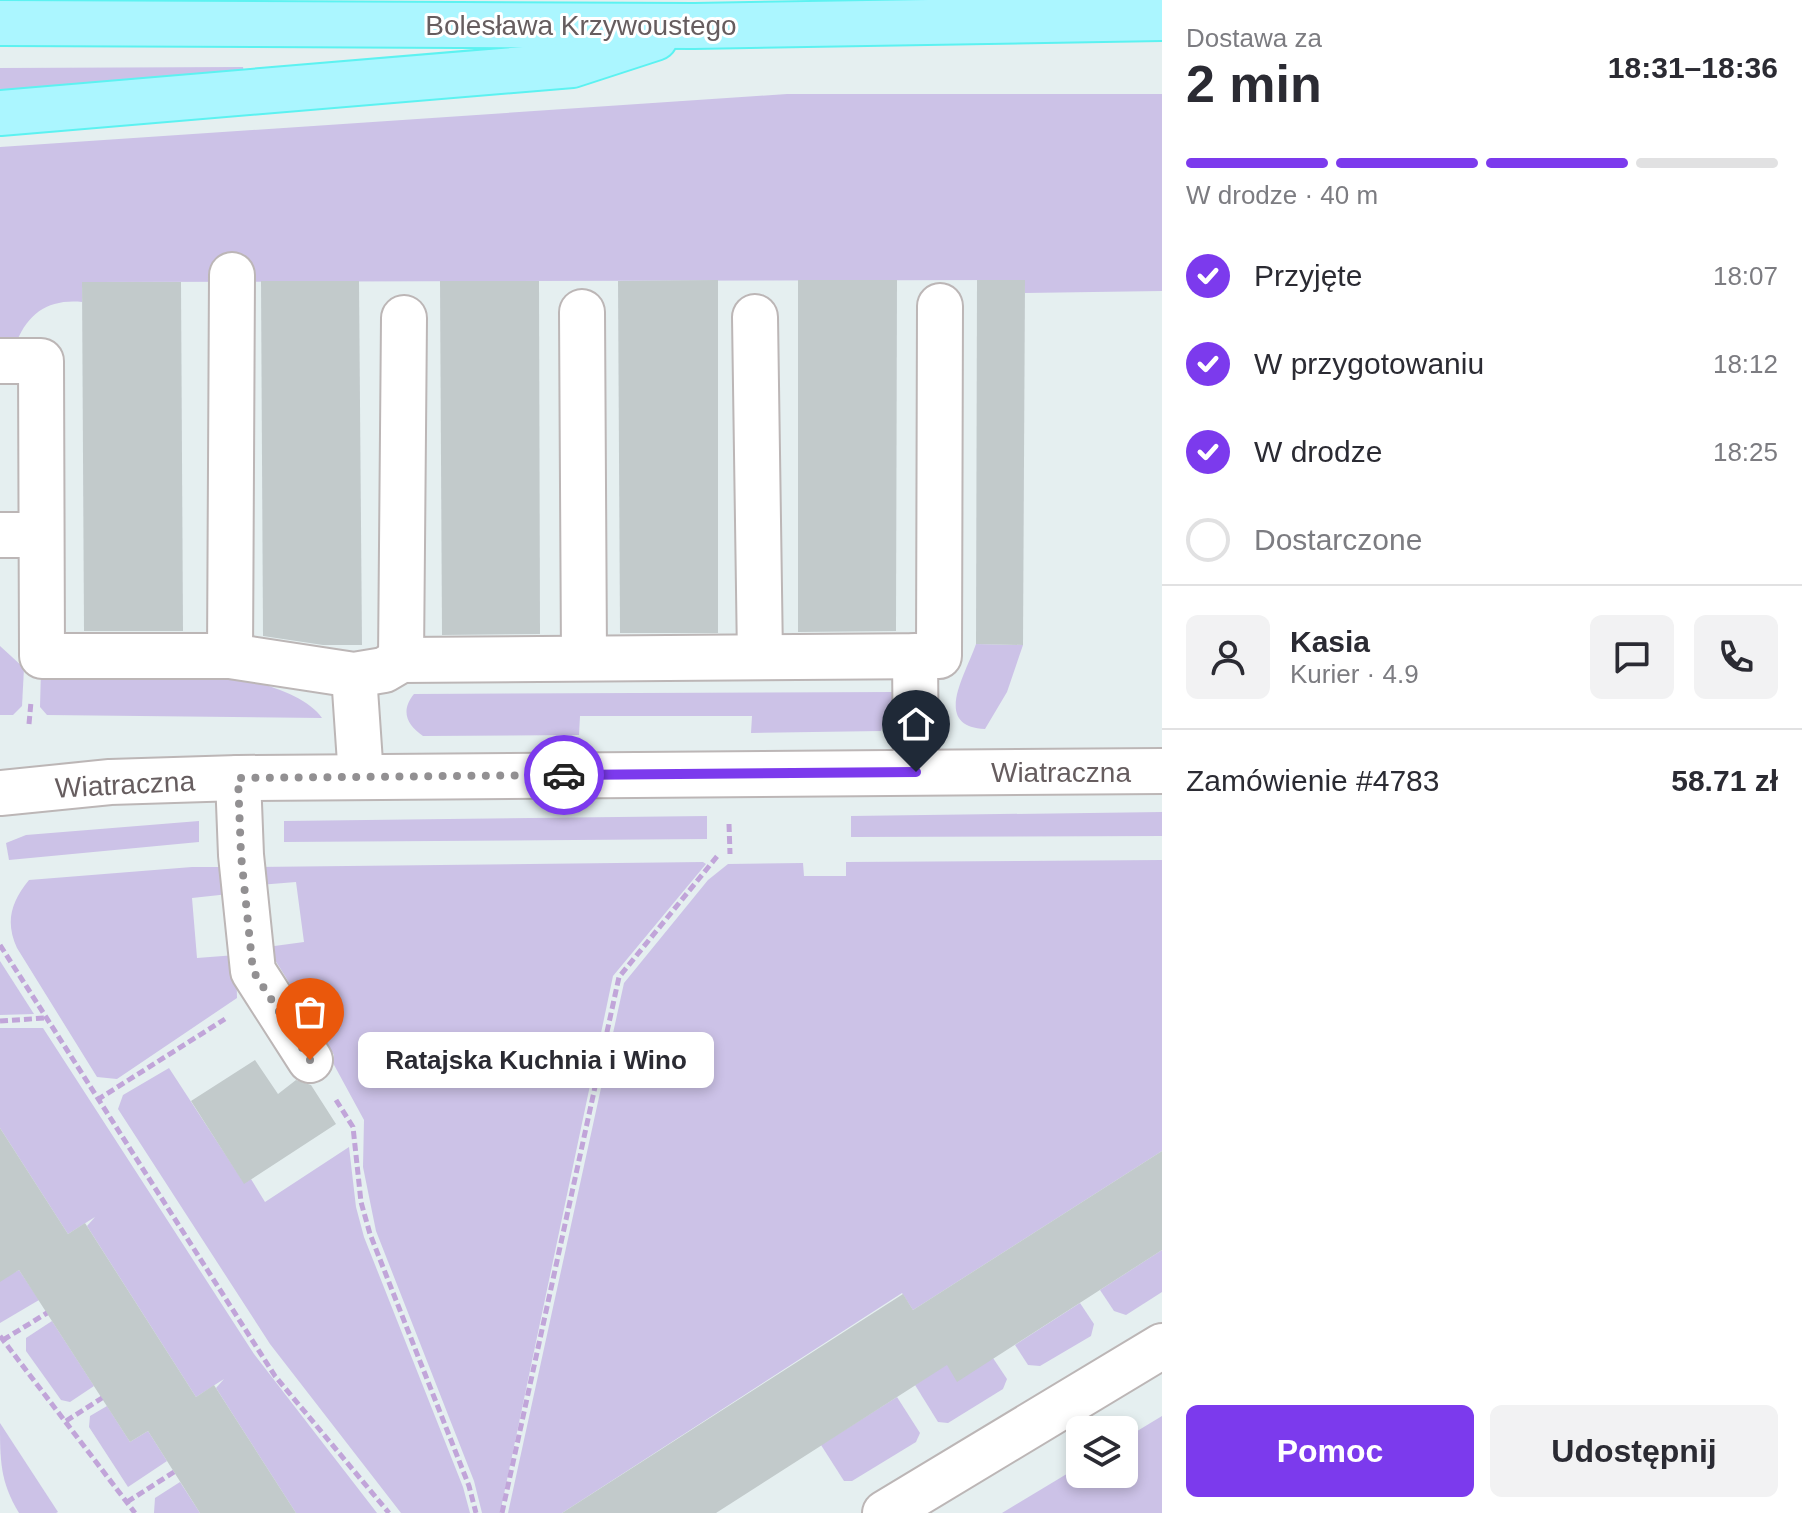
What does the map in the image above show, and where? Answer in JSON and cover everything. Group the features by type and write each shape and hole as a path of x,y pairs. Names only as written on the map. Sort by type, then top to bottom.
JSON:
{"main road":[{"name":"Bolesława Krzywoustego","path":"0,23 694,26 1162,18"},
{"path":"0,113 572,65 694,26"}],"street":[{"path":"230,656 232,275"},
{"path":"0,361 41,361 21,535 42,656 230,656 354,675 384,670 401,660 584,656 939,656 940,306"},
{"path":"582,312 584,656"},
{"path":"755,317 760,657"},
{"path":"401,660 404,318"},
{"path":"915,656 916,772"},
{"path":"354,675 361,777"},
{"name":"Wiatraczna","path":"0,793 110,782 238,778 1162,771"},
{"path":"238,778 241,855 253,971 310,1060"},
{"path":"885,1513 1162,1346"}],"path":[{"path":"502,1513 619,977 719,854"},
{"path":"0,945 275,1376 389,1513"},
{"path":"97,1100 266,992"},
{"path":"0,1021 45,1018"},
{"path":"310,1060 353,1127 361,1202 370,1234 469,1486 476,1513"},
{"path":"47,1313 2,1338 135,1513"},
{"path":"66,1421 102,1398"},
{"path":"127,1502 174,1472"}],"shaded area":[{"path":"243,67 244,73 0,90 0,68"},
{"path":"787,94 1162,94 1162,291 1025,293 1024,280 82,282 82,302 51,305 34,315 17,341 0,340 0,147"},
{"path":"976,644 1023,645 1007,692 985,729 969,726 960,719 956,709 960,684"},
{"path":"0,646 24,668 22,706 13,715 0,715"},
{"path":"197,668 283,691 312,708 322,718 47,715 40,707 41,669"},
{"path":"895,692 881,731 751,733 752,716 580,716 579,735 423,736 409,722 406,712 414,694"},
{"path":"1162,812 1162,836 851,837 851,816"},
{"path":"707,816 707,839 284,842 284,821"},
{"path":"199,821 199,842 9,860 6,843 26,835"},
{"path":"1162,860 1162,1151 913,1310 902,1293 562,1513 508,1513 624,983 708,880 728,864 803,863 804,876 846,876 846,862"},
{"path":"706,864 613,976 500,1513 482,1513 474,1481 376,1231 363,1167 364,1120 333,1063 334,1055 267,947 304,942 296,882 259,885 255,867"},
{"path":"226,867 229,894 192,898 197,958 236,955 237,998 117,1079 97,1077 17,948 11,930 14,904 29,880"},
{"path":"0,961 34,1014 0,1015"},
{"path":"0,1028 43,1028 254,1354 377,1513 296,1513 216,1388 224,1379 196,1397 87,1226 95,1217 68,1234 0,1128"},
{"path":"169,1068 244,1183 251,1179 265,1202 349,1147 356,1207 364,1237 463,1487 470,1513 401,1513 270,1344 118,1109 123,1095"},
{"path":"1162,1250 1162,1292 1126,1315 1114,1311 1100,1290"},
{"path":"19,1270 39,1300 0,1323 0,1280"},
{"path":"1080,1303 1094,1324 1091,1336 1040,1366 1028,1365 1015,1345"},
{"path":"52,1321 94,1386 70,1402 61,1400 26,1351 26,1338"},
{"path":"993,1358 1007,1379 1003,1389 948,1423 938,1422 915,1385 947,1364"},
{"path":"897,1397 920,1433 916,1442 852,1481 844,1481 821,1445"},
{"path":"107,1406 130,1442 148,1431 167,1461 128,1487 89,1427 90,1416"},
{"path":"1162,1416 1162,1513 1002,1513 1066,1474 1066,1488 1138,1488 1138,1431"},
{"path":"0,1423 58,1512 19,1513 2,1470"},
{"path":"180,1482 200,1513 154,1513 155,1498"}],"building":[{"path":"718,280 718,633 620,633 618,281"},
{"path":"798,280 897,280 896,631 798,632"},
{"path":"977,280 1025,280 1023,645 976,644"},
{"path":"261,281 359,281 362,645 323,645 263,636"},
{"path":"440,281 539,281 540,634 442,635"},
{"path":"82,282 181,282 183,631 84,631"},
{"path":"255,1060 278,1094 296,1080 311,1085 336,1124 244,1184 191,1101"},
{"path":"0,1128 68,1234 85,1223 196,1397 214,1385 296,1513 200,1513 148,1431 130,1442 19,1270 0,1282"},
{"path":"1162,1151 1162,1250 957,1382 947,1365 716,1513 562,1513 903,1294 913,1310"}],"way so far":[{"path":"310,1060 253,971 241,855 238,778 564,775"}],"place":[{"name":"Ratajska Kuchnia i Wino","path":"310,1060"}],"route":[{"path":"564,775 916,772"}]}
